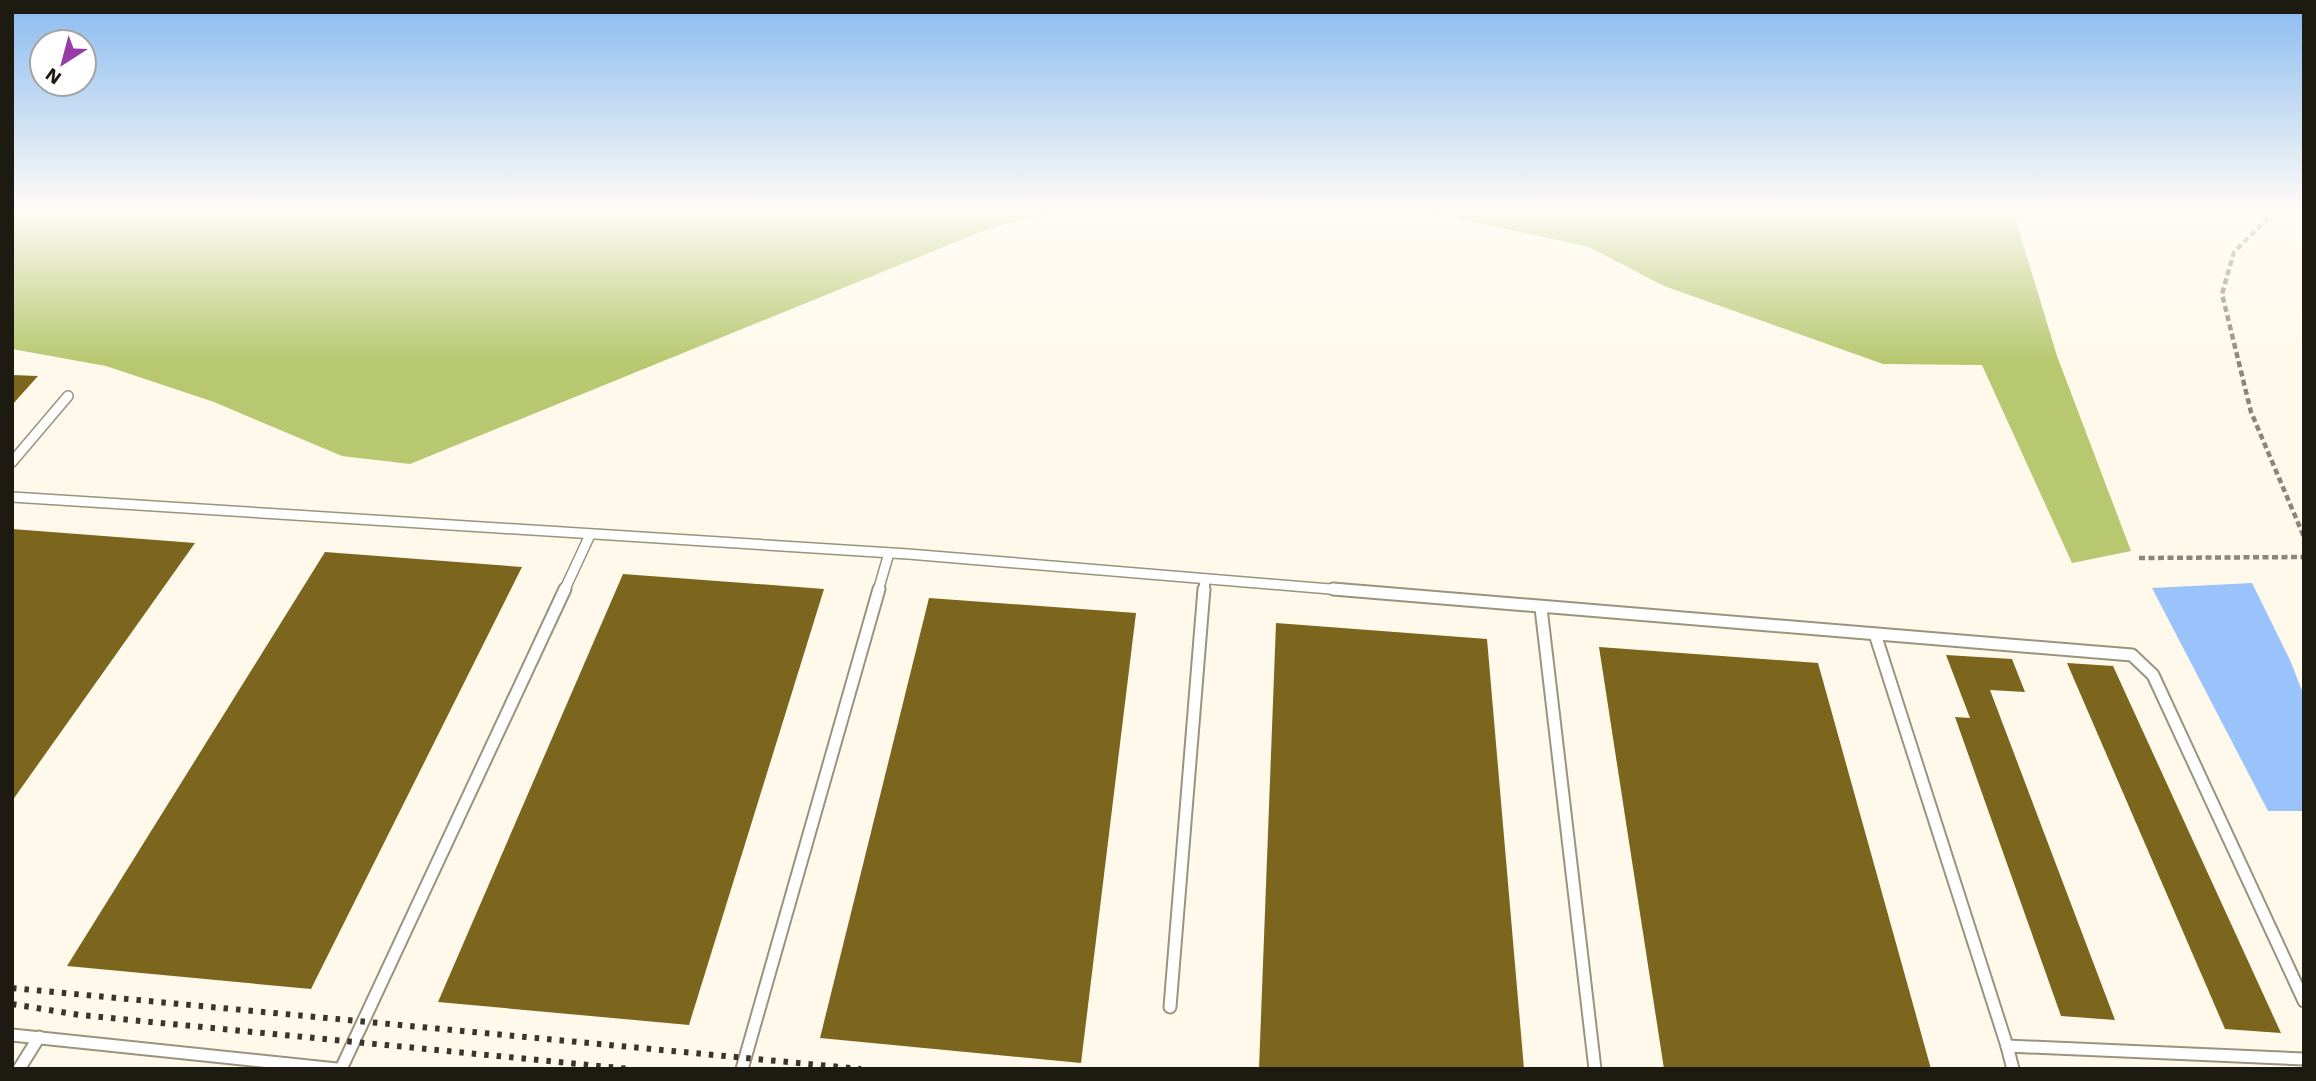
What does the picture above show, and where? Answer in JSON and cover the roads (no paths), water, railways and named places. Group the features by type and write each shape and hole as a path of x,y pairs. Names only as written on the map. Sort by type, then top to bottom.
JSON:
{"lane":[{"path":"12,462 68,396"},
{"path":"12,497 889,553 2132,655 2153,675 2304,1001"},
{"path":"12,1035 339,1069 590,535"},
{"path":"742,1069 889,553"},
{"path":"1170,1007 1205,579"},
{"path":"1541,608 1595,1069"},
{"path":"1875,634 2013,1069"},
{"path":"19,1069 39,1037"},
{"path":"2007,1046 2304,1059"}],"water":[{"path":"2252,583 2290,660 2304,696 2304,811 2268,811 2152,588"}],"railway":[{"path":"12,988 861,1069"},
{"path":"12,1004 80,1015 630,1069"}]}
